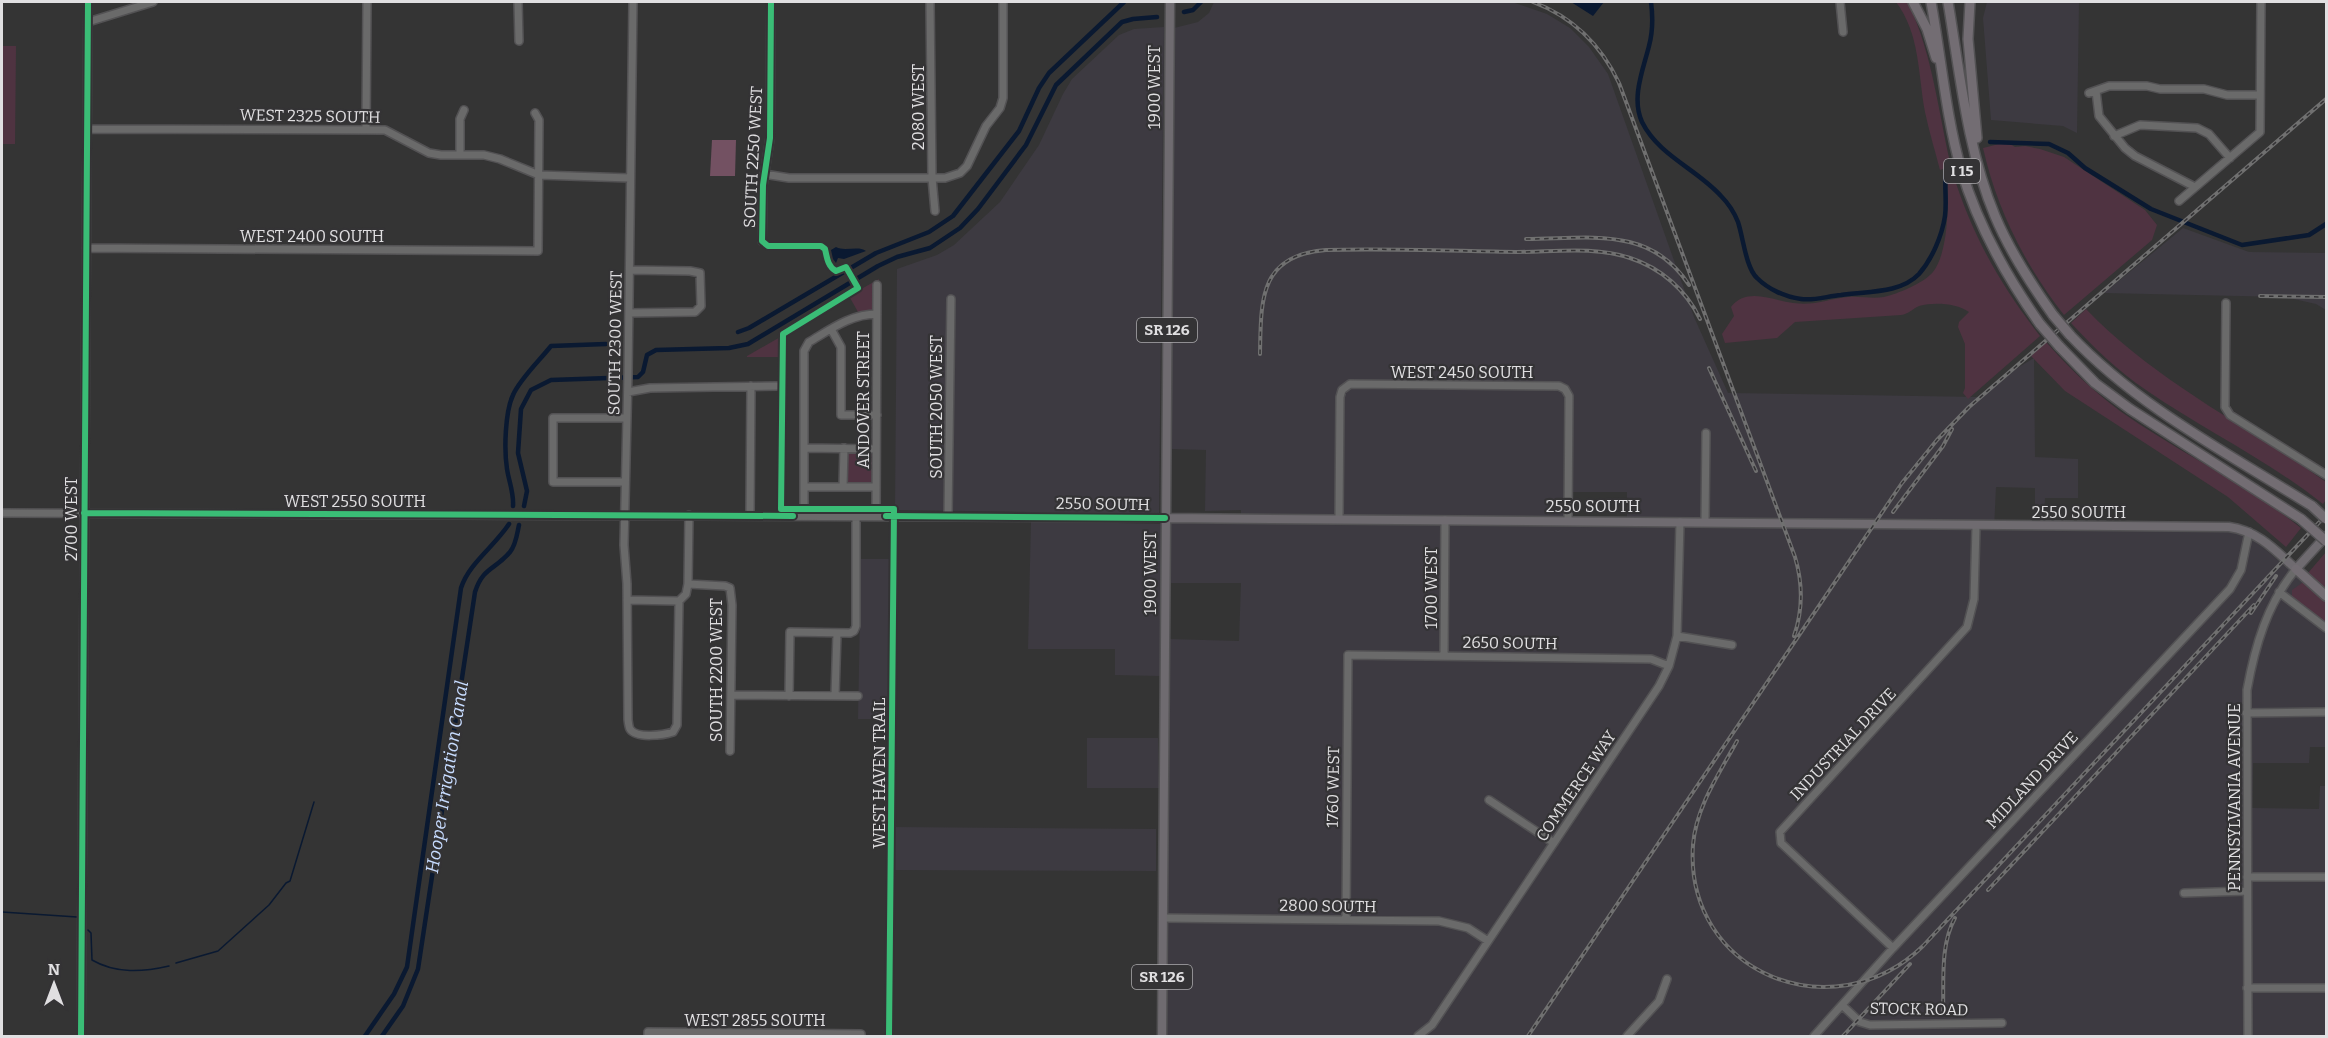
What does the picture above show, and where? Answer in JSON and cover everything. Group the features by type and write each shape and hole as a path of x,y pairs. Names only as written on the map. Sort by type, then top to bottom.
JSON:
{"highway":[{"path":"1913,2 1927,29 1943,102 1952,120"},
{"name":"I 15","path":"1931,2 1961,169 1985,234 2020,295 2040,324 2095,383 2130,409 2301,519 2326,542"},
{"name":"I 15","path":"1948,2 1979,170 1995,216 2010,248 2029,282 2053,315 2097,363 2126,387 2312,506 2326,519"},
{"path":"1970,2 1968,39 1979,170"},
{"path":"2296,569 2326,596"}],"main road":[{"name":"1900 WEST","path":"1162,1036 1170,2"},
{"name":"2550 SOUTH","path":"1165,518 1704,522 1976,527 2229,527 2249,532 2267,543 2296,569"},
{"path":"2296,569 2326,536"}],"street":[{"name":"2700 WEST","path":"81,1036 88,2"},
{"path":"88,22 153,2"},
{"path":"366,129 367,2"},
{"path":"519,2 519,41"},
{"name":"SOUTH 2300 WEST","path":"633,2 624,545 628,719 634,733 646,735 674,732 678,716 679,601"},
{"name":"SOUTH 2250 WEST","path":"762,241 764,174 770,138 771,2"},
{"name":"2080 WEST","path":"930,2 932,178 935,211"},
{"path":"764,174 789,178 945,178 960,173 967,165 986,126 1000,108 1004,85 1003,2"},
{"path":"1840,2 1843,32"},
{"path":"2180,201 2260,132 2261,2"},
{"path":"2195,187 2124,148 2099,116 2092,92 2109,86 2147,86 2204,89 2227,95 2260,95"},
{"path":"460,155 460,119 464,110"},
{"path":"535,113 539,120 539,175"},
{"path":"2115,136 2140,125 2197,128 2209,134 2229,158"},
{"name":"WEST 2325 SOUTH","path":"87,129 366,129 391,132 429,153 484,155 539,175 630,178"},
{"name":"WEST 2400 SOUTH","path":"86,248 538,251 539,175"},
{"path":"629,313 695,312 701,306 700,273 630,270"},
{"name":"ANDOVER STREET","path":"876,516 877,285"},
{"name":"SOUTH 2050 WEST","path":"948,516 951,299"},
{"path":"2226,303 2225,407 2230,415 2326,475"},
{"path":"804,516 804,351 809,342 858,315 877,314"},
{"path":"831,329 841,347 841,416 877,415"},
{"name":"WEST 2450 SOUTH","path":"1339,519 1340,397 1342,390 1350,384 1558,386 1565,389 1569,396 1568,521"},
{"path":"750,516 751,386"},
{"path":"628,388 779,386"},
{"path":"625,482 553,482 554,418 627,418"},
{"path":"1704,522 1706,433"},
{"path":"804,448 876,449"},
{"path":"843,487 844,448"},
{"path":"804,487 876,487"},
{"name":"WEST 2550 SOUTH","path":"2,513 624,515"},
{"name":"2550 SOUTH","path":"624,515 1165,518"},
{"path":"627,600 679,601 686,594 689,516"},
{"path":"789,696 790,632 837,633 854,631 856,626 856,516"},
{"name":"1700 WEST","path":"1444,656 1445,520"},
{"name":"COMMERCE WAY","path":"1418,1036 1432,1025 1659,687 1669,666 1677,636 1680,522"},
{"name":"INDUSTRIAL DRIVE","path":"1893,948 1781,843 1780,832 1967,627 1974,598 1976,527"},
{"name":"MIDLAND DRIVE","path":"1814,1036 1893,948 2230,589 2241,570 2249,532"},
{"name":"PENNSYLVANIA AVENUE","path":"2248,1036 2247,690 2252,660 2267,616 2279,592 2296,569"},
{"name":"SOUTH 2200 WEST","path":"688,584 730,588 730,751"},
{"path":"2279,592 2326,628"},
{"path":"836,696 837,633"},
{"path":"1677,636 1732,645"},
{"name":"2650 SOUTH","path":"1348,655 1651,659 1669,666"},
{"name":"1760 WEST","path":"1346,920 1348,655"},
{"path":"731,695 858,696"},
{"path":"2247,712 2326,712"},
{"path":"1489,800 1554,843"},
{"path":"2247,876 2326,877"},
{"path":"2184,893 2247,891"},
{"name":"2800 SOUTH","path":"1162,918 1446,922 1468,928 1488,941"},
{"path":"1627,1036 1659,1001 1667,979"},
{"path":"2247,988 2326,988"},
{"name":"STOCK ROAD","path":"1842,1005 1860,1022 1870,1025 2002,1023"},
{"name":"WEST 2855 SOUTH","path":"648,1034 861,1035"}],"shaded area":[{"path":"1214,2 1512,2 1547,14 1570,28 1589,47 1608,74 1694,317 1728,393 1978,397 2009,373 2034,358 2035,457 2078,459 2078,498 2045,498 2044,521 2035,521 2035,488 1996,487 1994,529 2229,531 2253,539 2297,576 2326,610 2326,747 2310,747 2309,763 2253,763 2252,808 2319,809 2320,786 2326,786 2326,1036 1167,1036 1168,639 1239,641 1241,583 1171,583 1171,522 1241,522 1241,510 1205,511 1206,450 1171,449 1174,28 1198,22 1209,13","holes":["1573,492 1627,492 1627,518 1573,518"]},
{"path":"1896,2 1907,2 1909,5 1924,44 1951,166 1940,170 1925,112 1914,41 1904,14"},
{"path":"1987,2 2079,2 2077,133 2063,126 1991,120 1983,18"},
{"path":"1164,27 1159,514 895,510 897,269 937,255 954,245 1000,202 1039,145 1072,79 1119,35 1134,29"},
{"path":"2,46 16,46 15,144 2,144"},
{"path":"712,140 736,140 735,176 710,176"},
{"path":"2003,143 2015,147 2040,149 2064,157 2145,210 2157,225 2152,240 2064,315 2025,257 1996,193 1983,148"},
{"path":"1952,171 1968,216 1988,258 2040,336 1968,399 1963,393 1965,344 1958,327 1959,322 1969,312 1951,305 1919,306 1901,315 1795,322 1777,338 1725,343 1722,334 1734,316 1731,307 1744,298 1760,296 1801,304 1848,297 1880,298 1903,291 1929,276 1938,263 1945,239 1948,210 1947,174"},
{"path":"2183,228 2249,252 2326,253 2326,310 2316,304 2285,297 2104,293"},
{"path":"879,279 872,311 858,312 849,296"},
{"path":"2086,309 2113,335 2171,380 2326,482 2326,500 2323,504 2280,473 2168,405 2126,375 2071,323"},
{"path":"782,336 782,357 747,357 747,356"},
{"path":"2046,342 2081,378 2120,411 2257,496 2301,528 2286,547 2228,497 2065,391 2031,356"},
{"path":"845,450 873,450 873,485 845,485"},
{"path":"1031,521 1161,524 1160,676 1115,675 1115,649 1028,649"},
{"path":"2326,552 2326,592 2308,573"},
{"path":"861,559 892,559 890,719 858,719"},
{"path":"2302,583 2307,583 2326,601 2326,623 2292,596 2292,590"},
{"path":"1087,738 1158,738 1159,788 1087,788"},
{"path":"891,827 1156,829 1156,871 891,870"}],"water":[{"path":"1571,2 1604,2 1593,16"},
{"path":"836,247 866,251 844,259 838,258 836,263 831,250"}],"waterway":[{"path":"738,332 749,328 876,253 929,232 953,216 1019,131 1039,88 1049,73 1124,2"},
{"name":"Hooper Irrigation Canal","path":"1184,12 1193,10 1201,2"},
{"path":"1651,2 1651,35 1638,94 1642,122 1658,144 1711,186 1726,202 1738,222 1747,260 1753,273 1761,282 1777,292 1801,299 1811,299 1893,288 1911,280 1919,274 1928,261 1942,231 1946,210 1946,171"},
{"name":"Hooper Irrigation Canal","path":"524,506 527,491 518,453 521,409 531,390 551,380 638,377 643,372 647,355 656,350 729,348 748,344 878,266 897,257 930,248 960,228 978,209 1026,145 1056,85 1122,22 1157,17"},
{"path":"1990,142 2049,144 2068,153 2085,168 2151,209 2242,245 2309,235 2326,224"},
{"path":"513,506 505,442 508,411 516,389 551,346 606,344"},
{"path":"365,1036 394,994 407,967 461,588 470,571 509,524"},
{"name":"Hooper Irrigation Canal","path":"382,1036 403,1006 418,969 475,592 486,573 505,558 512,549 519,525"},
{"path":"176,963 218,951 269,905 290,881 314,802"},
{"path":"2,912 77,917"},
{"path":"88,930 91,933 92,960 101,965 120,970 149,970 169,966"}],"railway":[{"path":"1533,2 1561,16 1584,34 1604,56 1619,83 1795,557 1801,597 1794,636"},
{"path":"1528,1036 1902,483 1937,440 1969,407 2326,99"},
{"path":"1526,239 1595,238 1637,244 1656,252 1673,266 1689,285"},
{"path":"1260,354 1264,299 1268,284 1276,271 1288,261 1304,254 1326,250 1517,252 1574,250 1617,254 1641,262 1671,281 1688,299 1700,319"},
{"path":"2260,296 2326,297"},
{"path":"1709,368 1756,471"},
{"path":"1893,512 1943,446 1952,429"},
{"path":"1737,741 1703,804 1693,845 1697,890 1712,927 1738,956 1771,976 1808,986 1848,985 1887,972 1923,946 2326,515"},
{"path":"2251,613 2276,576"},
{"path":"1988,890 2254,605"},
{"path":"1943,1012 1945,951 1955,918"},
{"path":"1843,1036 1910,964"}],"cycle path":[{"path":"81,1036 88,2"},
{"name":"WEST HAVEN TRAIL","path":"771,2 770,138 763,185 762,241 768,246 821,246 825,249 831,267 836,271 846,267 858,288 783,334 781,509 894,509 889,1036"},
{"path":"84,513 793,516"},
{"path":"886,516 1165,518"}]}
